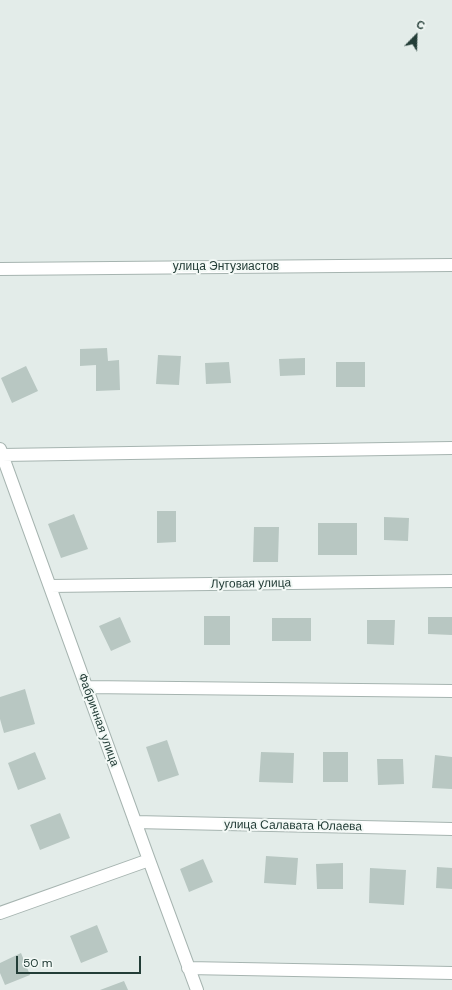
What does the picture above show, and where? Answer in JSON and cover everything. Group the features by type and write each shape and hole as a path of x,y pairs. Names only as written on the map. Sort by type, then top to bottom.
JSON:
{"street":[{"name":"улица Энтузиастов","path":"0,269 452,265"},
{"path":"1,452 452,448"},
{"name":"Фабричная улица","path":"1,452 148,860 197,990"},
{"name":"Луговая улица","path":"50,586 452,581"},
{"path":"86,687 452,691"},
{"name":"улица Салавата Юлаева","path":"135,822 452,829"},
{"path":"0,913 148,860"},
{"path":"188,968 452,973"}],"building":[{"path":"107,348 108,361 119,360 120,390 96,391 96,365 80,366 80,349"},
{"path":"158,355 181,356 179,385 156,384"},
{"path":"305,358 305,375 280,376 279,359"},
{"path":"229,362 231,383 206,384 205,363"},
{"path":"336,362 365,362 365,387 336,387"},
{"path":"26,366 38,391 12,403 1,378"},
{"path":"157,511 176,511 176,542 157,543"},
{"path":"74,514 88,549 61,558 48,524"},
{"path":"384,517 409,518 408,541 384,540"},
{"path":"318,523 357,523 357,555 318,555"},
{"path":"254,527 279,527 278,562 253,562"},
{"path":"204,616 230,616 230,645 204,645"},
{"path":"120,617 131,642 111,651 99,626"},
{"path":"428,617 452,617 452,635 428,634"},
{"path":"272,618 311,618 311,641 272,641"},
{"path":"367,620 395,620 394,645 367,644"},
{"path":"25,689 35,724 4,733 0,719 0,697"},
{"path":"167,740 179,775 158,782 146,747"},
{"path":"35,752 46,779 18,790 8,763"},
{"path":"261,752 294,753 293,783 259,782"},
{"path":"323,752 348,752 348,782 323,782"},
{"path":"435,755 452,757 452,789 432,788"},
{"path":"377,759 403,759 404,784 378,785"},
{"path":"60,813 70,838 40,850 30,825"},
{"path":"266,856 298,858 296,885 264,883"},
{"path":"203,859 213,882 189,892 180,869"},
{"path":"343,863 343,889 317,889 316,864"},
{"path":"437,867 452,868 452,889 436,888"},
{"path":"370,868 406,870 404,905 369,903"},
{"path":"97,925 108,952 81,963 70,936"},
{"path":"21,953 30,975 5,985 0,973 0,963"},
{"path":"124,981 128,990 100,990"}]}
